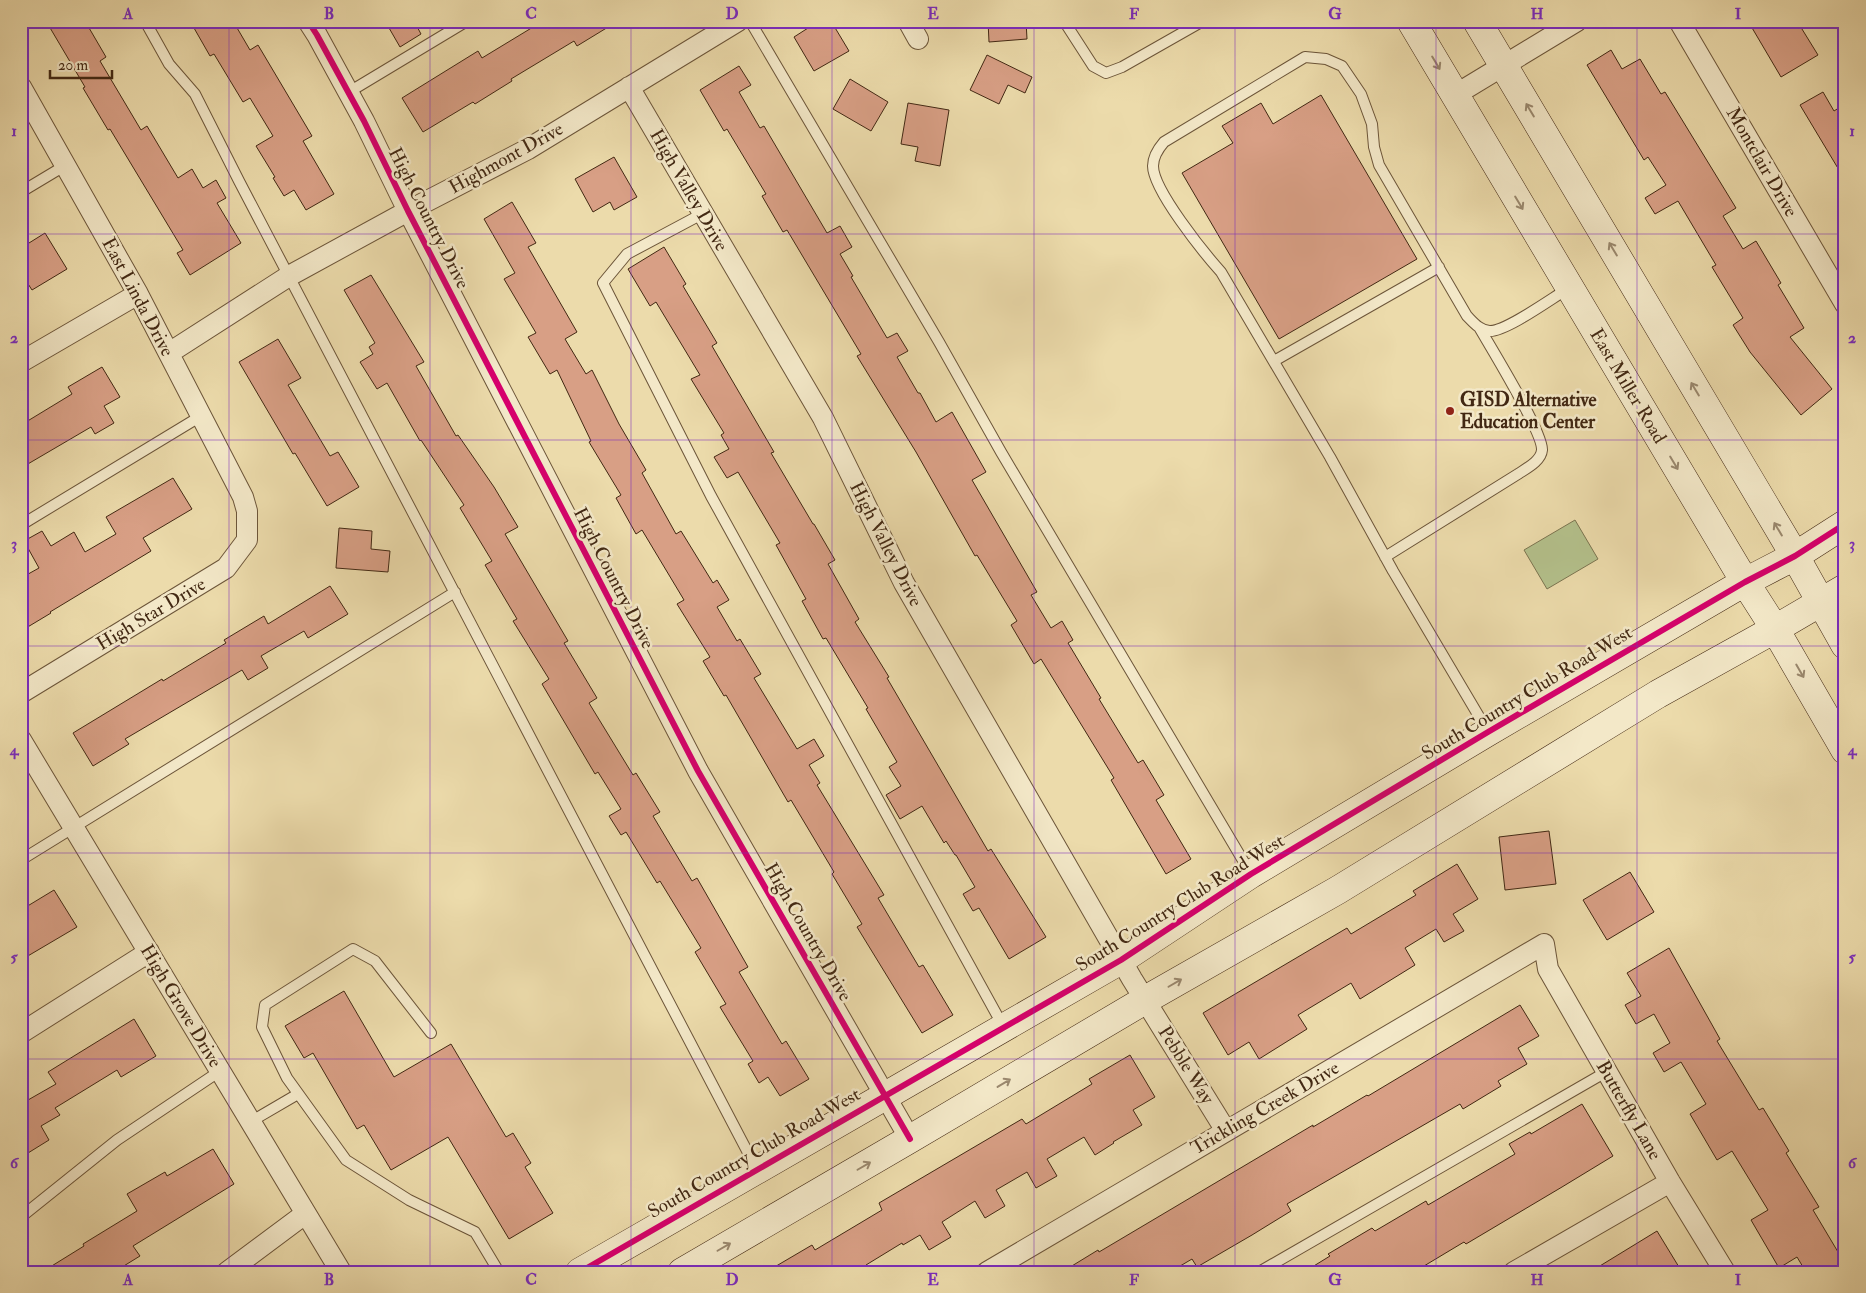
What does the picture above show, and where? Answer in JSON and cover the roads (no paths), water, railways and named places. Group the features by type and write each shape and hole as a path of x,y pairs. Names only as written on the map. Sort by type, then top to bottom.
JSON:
{"street":[{"name":"High Country Drive","path":"308,21 349,92 408,211 698,772 910,1139"},
{"name":"Highmont Drive","path":"169,353 289,276 408,211 528,149 738,21"},
{"path":"908,21 918,39"},
{"name":"East Miller Road","path":"1411,21 1745,582 1775,629 1845,750"},
{"path":"1477,21 1794,556 1845,646"},
{"path":"1455,95 1577,21"},
{"name":"Montclair Drive","path":"1679,21 1845,304"},
{"name":"High Valley Drive","path":"629,86 702,214 823,418 904,582 1145,1000"},
{"name":"East Linda Drive","path":"21,87 138,294 243,497 247,511"},
{"path":"21,362 138,294"},
{"name":"High Star Drive","path":"21,693 226,568 246,540 247,511"},
{"name":"South Country Club Road West","path":"580,1272 1121,960 1251,874 1488,732 1745,582 1794,556 1845,524"},
{"path":"682,1272 1145,1000 1338,890 1658,694 1845,588"},
{"name":"High Grove Drive","path":"21,740 341,1272"},
{"name":"Butterfly Lane","path":"1544,944 1548,969 1670,1182 1725,1272"},
{"name":"Trickling Creek Drive","path":"987,1272 1544,944"},
{"path":"21,1033 149,952"},
{"name":"Pebble Way","path":"1145,1000 1226,1131"},
{"path":"1514,1272 1670,1182"},
{"path":"227,1272 306,1214"}],"lane":[{"path":"145,21 169,64 195,94 756,1169"},
{"path":"349,92 467,21"},
{"path":"750,21 939,342 1001,452 1251,874"},
{"path":"1064,21 1093,66 1106,73 1122,67 1203,21"},
{"path":"1386,557 1530,466 1542,451 1540,439 1532,420 1479,327 1467,316 1379,165 1374,147 1372,124 1361,94 1342,66 1326,59 1305,57 1164,142 1157,151 1153,166 1157,184 1202,251 1221,272 1330,457 1386,557 1488,732"},
{"path":"21,192 66,165"},
{"path":"702,214 627,254 603,283 711,496 1004,1027"},
{"path":"1274,361 1439,267"},
{"path":"1479,327 1489,331 1504,327 1570,288"},
{"path":"21,525 201,416"},
{"path":"21,860 455,592"},
{"path":"431,1033 375,961 352,949 265,1005 262,1027 287,1078 346,1160 409,1200 475,1232 499,1272"},
{"path":"21,1216 117,1140 220,1071"},
{"path":"1259,1272 1606,1072"},
{"path":"250,1122 298,1094"}],"place":[{"name":"GISD Alternative Education Center","path":"1450,411"}]}
